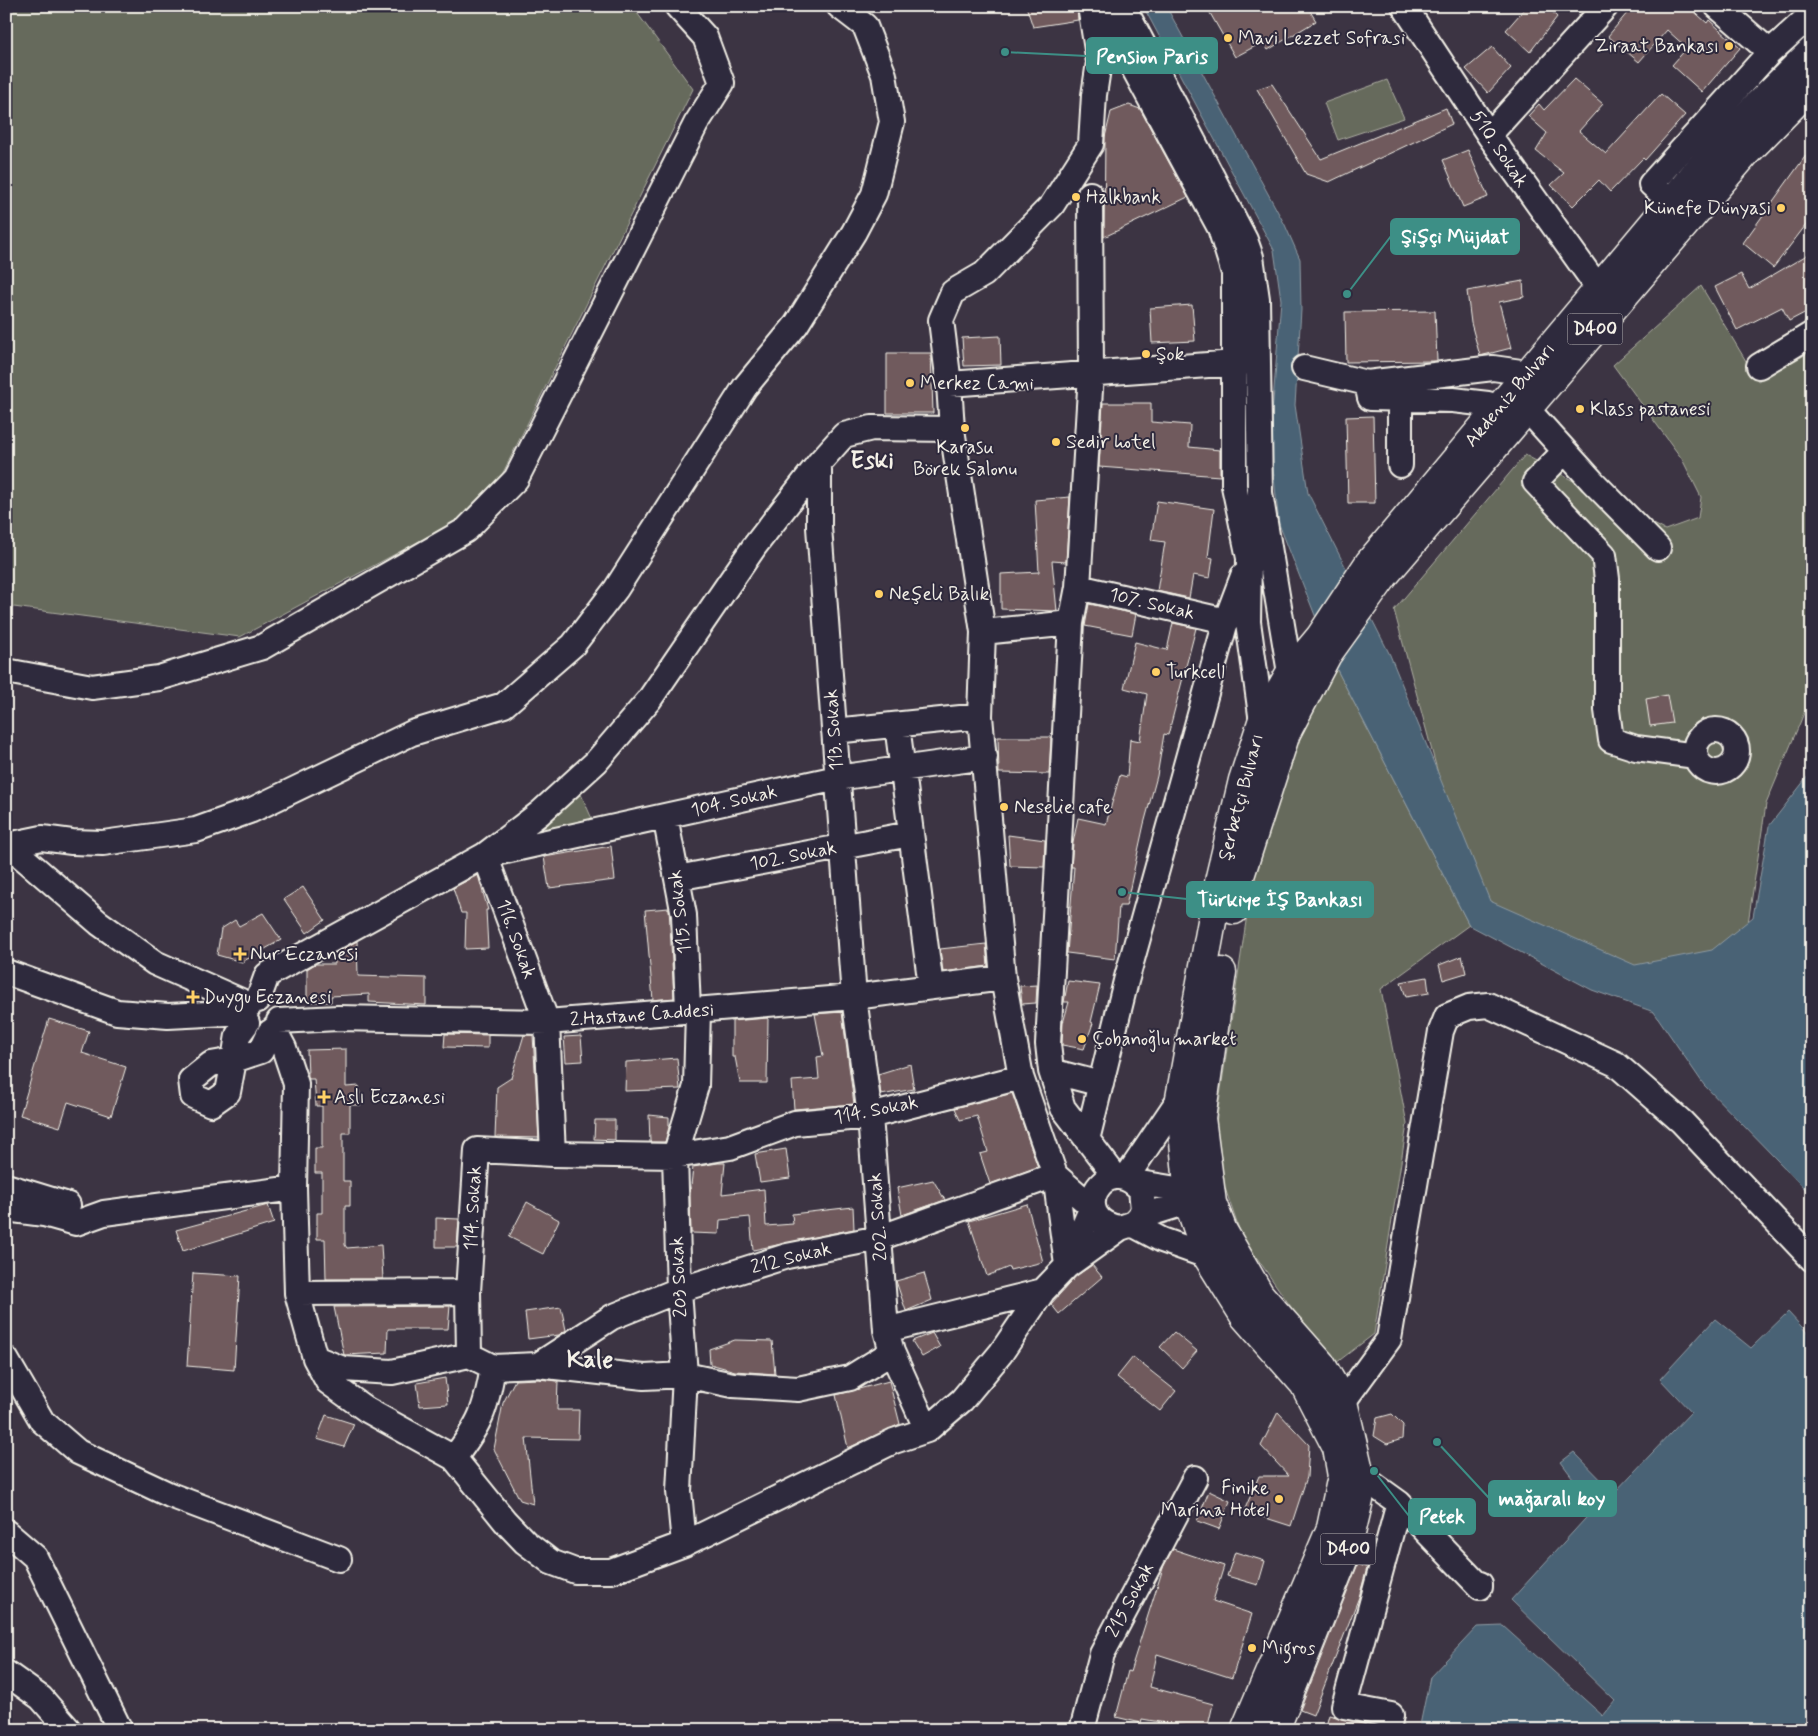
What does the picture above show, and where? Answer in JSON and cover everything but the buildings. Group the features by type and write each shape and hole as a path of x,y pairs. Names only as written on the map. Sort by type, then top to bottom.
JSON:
{"highway":[{"name":"Akdeniz Bulvarı","path":"1323,646 1377,570 1528,373 1729,133 1812,51"},
{"name":"Akdeniz Bulvarı","path":"1377,570 1527,409 1746,152 1812,86"},
{"name":"Şerbetçi Bulvarı","path":"1323,646 1290,674 1274,727 1240,876 1218,999 1201,1118 1196,1196 1223,1231 1260,1295 1321,1364 1333,1411"},
{"name":"Şerbetçi Bulvarı","path":"1323,646 1243,780 1220,877 1180,1098 1207,1256 1245,1317 1304,1384 1333,1411"},
{"name":"D400","path":"1275,1730 1347,1550 1359,1500 1360,1475 1333,1411"},
{"name":"D400","path":"1245,1730 1330,1528 1342,1476 1333,1411"}],"street":[{"path":"6,671 92,687 160,678 262,647 466,530 516,479 692,132 722,83 705,37 677,6"},
{"path":"7,844 42,838 72,842 103,843 196,830 252,810 412,733 504,705 574,645 616,589 745,387 796,325 854,232 874,194 892,122 886,84 865,26 840,6"},
{"path":"1067,1266 1055,1175 1021,1076 1003,978 980,716 983,632 952,429 949,384 941,320 953,292 984,274 1052,205 1091,144 1094,95 1099,62 1090,6"},
{"path":"1100,6 1220,228 1234,272 1234,486 1249,558 1248,622 1274,727"},
{"path":"1123,6 1245,240 1251,258 1257,299 1260,493 1290,674"},
{"name":"510. Sokak","path":"1404,6 1489,135 1599,289"},
{"path":"1489,135 1606,6"},
{"path":"1717,6 1770,52"},
{"path":"1672,202 1652,184 1770,52 1804,22 1812,29"},
{"path":"1090,194 1091,373 1078,586 1071,623 1048,1044 1051,1071 1064,1108 1087,1140 1125,1179 1141,1190 1144,1199 1130,1223"},
{"path":"1760,366 1812,334"},
{"path":"949,384 1257,361"},
{"path":"1304,368 1367,383 1488,404 1497,411"},
{"path":"1400,389 1493,368 1528,373"},
{"path":"1400,389 1400,465"},
{"path":"1527,409 1658,548"},
{"path":"6,972 117,1012 168,1016 250,1010 269,1001 278,1009 274,1027 261,1051 234,1060 238,1035 250,1010 267,975 485,855 540,814 596,762 649,700 754,547 819,463 844,435 872,428 952,429"},
{"path":"1565,451 1535,482 1604,555 1607,579 1607,710 1611,740 1636,748 1696,756"},
{"name":"113. Sokak","path":"819,463 819,527 854,997"},
{"path":"1087,1140 1126,981 1226,621 1249,558"},
{"name":"107. Sokak","path":"1078,586 1226,621"},
{"path":"983,632 1071,623"},
{"path":"834,731 980,716"},
{"path":"897,725 901,769 931,987"},
{"name":"104. Sokak","path":"485,855 837,778 985,757"},
{"name":"115. Sokak","path":"664,816 684,915 693,1010"},
{"name":"102. Sokak","path":"677,878 910,834"},
{"path":"7,844 99,923 155,963 250,1010"},
{"name":"116. Sokak","path":"485,855 547,1022 553,1154"},
{"name":"2.Hastane Caddesi","path":"274,1027 338,1018 547,1022 854,997 1003,978"},
{"name":"202. Sokak","path":"854,997 870,1116 889,1341 927,1430"},
{"path":"1333,1411 1389,1339 1441,1031 1447,1016 1469,1007 1488,1005 1616,1064 1682,1122 1812,1260"},
{"name":"203 Sokak","path":"684,1544 679,1491 685,1375 679,1290 675,1156 696,1086 693,1010"},
{"path":"274,1027 284,1048 296,1084 294,1188 297,1293 315,1358 328,1382 367,1410 454,1458 505,1521 525,1542 550,1562 575,1571 611,1571 684,1544 894,1441 927,1430 962,1400 1001,1353 1043,1291 1067,1266 1130,1223 1196,1196"},
{"path":"1051,1071 1101,1084"},
{"name":"114. Sokak","path":"469,1355 468,1292 477,1150 553,1154 675,1156 730,1147 795,1123 870,1116 1021,1076"},
{"path":"1125,1179 1180,1098"},
{"path":"1055,1175 1092,1207 1098,1218 1107,1226 1130,1223 1162,1240 1207,1256"},
{"name":"212 Sokak","path":"538,1365 612,1317 679,1290 787,1256 880,1238 1055,1175"},
{"path":"1067,1266 1092,1207 1093,1193 1102,1182 1125,1179 1196,1196"},
{"path":"6,1186 55,1202 104,1212"},
{"path":"6,1209 44,1214 76,1223 104,1212 294,1188"},
{"path":"315,1358 344,1369 392,1372 469,1355 492,1368 538,1365 644,1377 685,1375 733,1385 798,1389 850,1378 889,1341 1043,1291"},
{"path":"297,1293 468,1292"},
{"path":"6,1359 42,1421 78,1452 170,1495 339,1560"},
{"path":"454,1458 474,1433 487,1403 492,1368"},
{"path":"1360,1475 1399,1503 1480,1587 1480,1584"},
{"name":"215 Sokak","path":"1082,1730 1102,1654 1195,1478"},
{"path":"1388,1730 1391,1715 1344,1706 1399,1503"},
{"path":"6,1532 35,1557 120,1730"},
{"path":"6,1673 41,1698 69,1730"}],"green space":[{"path":"6,6 632,6 693,89 487,505 240,637 6,606"},
{"path":"1387,80 1404,118 1338,140 1324,103"},
{"path":"1701,286 1758,381 1812,351 1812,694 1766,804 1745,943 1634,982 1498,916 1457,844 1394,610 1525,455 1665,530 1698,518 1701,497 1682,459 1613,365"},
{"path":"1335,666 1469,925 1381,989 1407,1124 1374,1334 1332,1366 1241,1235 1212,1150 1252,881 1281,778"},
{"path":"576,783 593,821 546,830 538,813"}],"water":[{"path":"1143,6 1166,6 1285,225 1300,259 1301,310 1295,405 1308,493 1390,655 1490,901 1635,965 1712,950 1753,917 1769,826 1812,771 1812,1196 1704,1085 1654,1012 1592,990 1469,925 1335,666 1279,524 1270,440 1281,300 1274,250"},
{"path":"1788,1312 1812,1338 1812,1730 1419,1730 1430,1677 1477,1627 1503,1626 1603,1716 1615,1701 1511,1600 1595,1508 1561,1462 1574,1452 1614,1493 1691,1412 1660,1379 1715,1319 1751,1348"}],"place":[{"name":"Mavi Lezzet Sofrasi","path":"1228,38"},
{"name":"Ziraat Bankası","path":"1729,46"},
{"name":"Pension Paris","path":"1005,52"},
{"name":"Halkbank","path":"1076,197"},
{"name":"Künefe Dünyasi","path":"1781,208"},
{"name":"Şişçi Müjdat","path":"1347,294"},
{"name":"Şok","path":"1146,354"},
{"name":"Merkez Cami","path":"910,383"},
{"name":"Klass pastanesi","path":"1580,409"},
{"name":"Karasu Börek Salonu","path":"965,428"},
{"name":"Sedir hotel","path":"1056,442"},
{"name":"Neşeli Balık","path":"879,594"},
{"name":"Turkcell","path":"1156,672"},
{"name":"Neselie cafe","path":"1004,807"},
{"name":"Türkiye İş Bankası","path":"1122,892"},
{"name":"Nur Eczanesi","path":"240,954"},
{"name":"Duygu Eczanesi","path":"193,997"},
{"name":"Çobanoğlu market","path":"1082,1039"},
{"name":"Aslı Eczanesi","path":"324,1097"},
{"name":"mağaralı koy","path":"1437,1442"},
{"name":"Petek","path":"1374,1471"},
{"name":"Finike Marina Hotel","path":"1279,1499"},
{"name":"Migros","path":"1252,1648"}],"district":[{"name":"Eski","path":"872,461"},
{"name":"Kale","path":"590,1360"}]}
